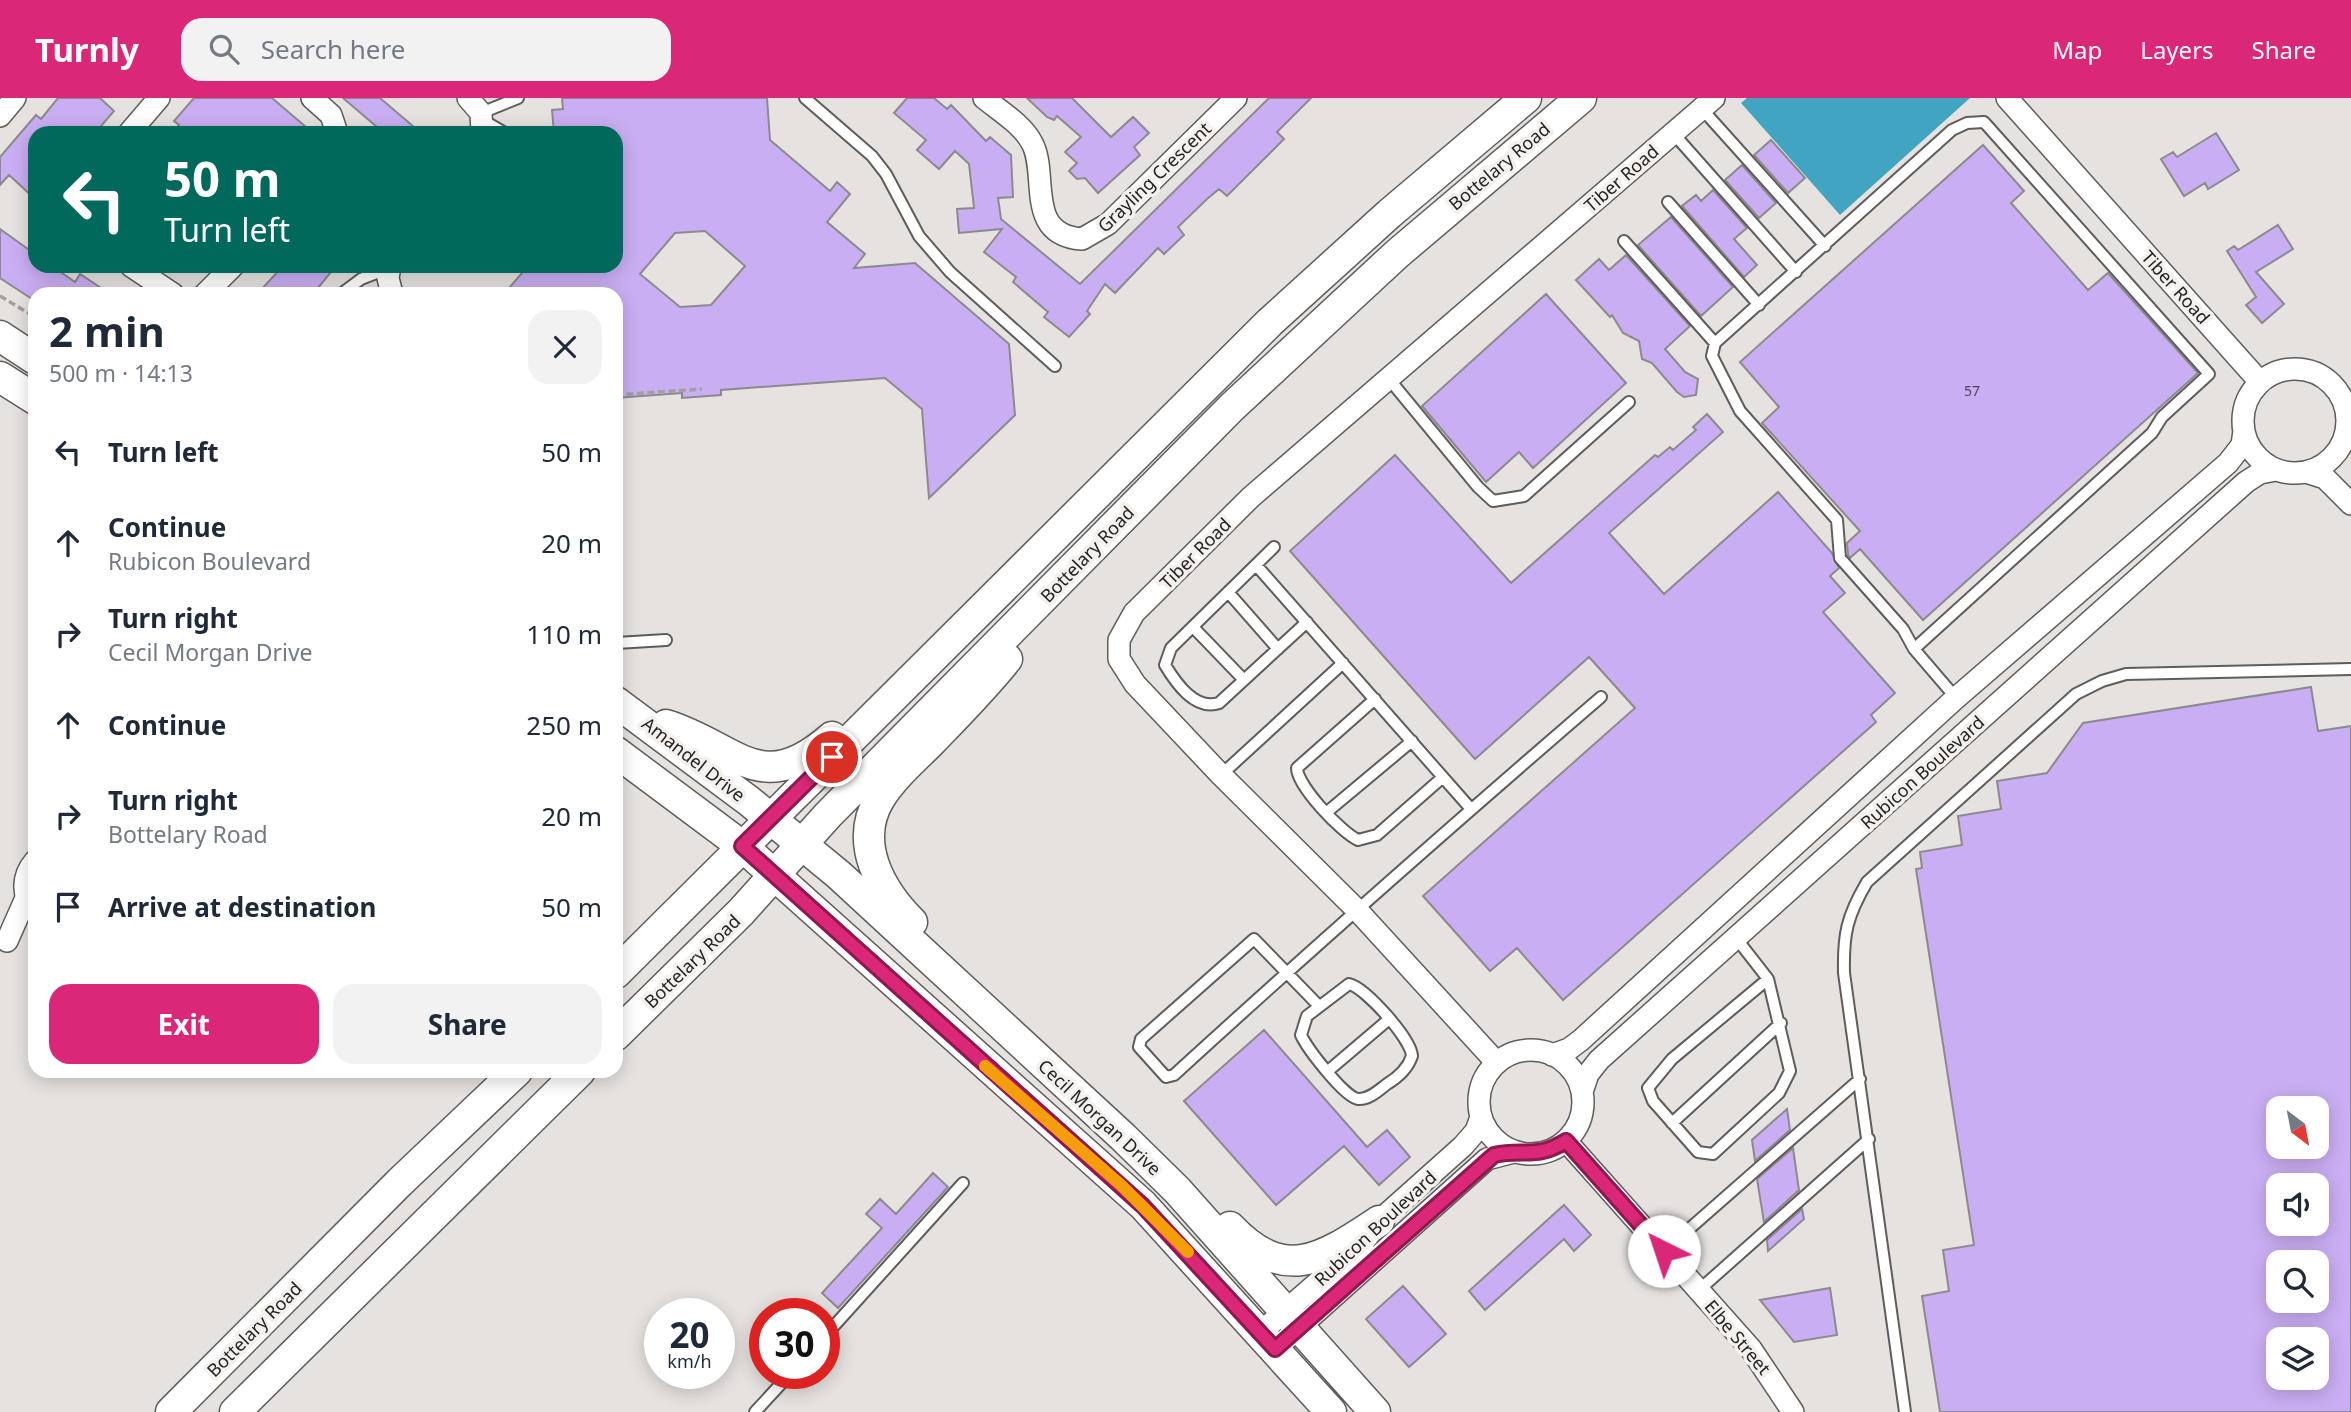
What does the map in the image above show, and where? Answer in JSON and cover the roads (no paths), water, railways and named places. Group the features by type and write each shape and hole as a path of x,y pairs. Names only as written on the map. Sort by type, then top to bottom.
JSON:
{"main road":[{"name":"Bottelary Road","path":"623,966 1270,322 1399,205 1526,98"},
{"name":"Bottelary Road","path":"623,1028 1232,407 1341,304 1479,182 1581,98"},
{"path":"0,336 28,354"},
{"path":"0,377 28,395"},
{"path":"1085,1102 1048,1056 892,901 876,872 869,850 868,831 878,801 885,790 982,691 1096,546"},
{"path":"627,709 762,768 785,766 819,748 950,640"},
{"name":"Amandel Drive","path":"627,709 802,845"},
{"path":"623,757 742,846"},
{"name":"Cecil Morgan Drive","path":"802,845 1151,1164 1375,1412"},
{"name":"Cecil Morgan Drive","path":"742,846 1143,1206 1331,1412"},
{"name":"Bottelary Road","path":"171,1412 400,1182 510,1078"},
{"path":"235,1412 573,1078"},
{"path":"1151,1164 1204,1200 1245,1243 1273,1259 1289,1262 1320,1256 1379,1221"}],"street":[{"path":"0,116 15,98"},
{"path":"135,126 159,98"},
{"path":"312,98 331,115 335,126"},
{"name":"Grayling Crescent","path":"984,98 1031,141 1036,154 1040,202 1050,223 1067,236 1082,239 1108,224 1236,98"},
{"name":"Tiber Road","path":"2007,98 2260,382"},
{"name":"Tiber Road","path":"1497,1063 1357,909 1221,775 1123,668 1118,648 1122,631 1134,613 1251,497 1708,103"},
{"path":"142,273 162,287"},
{"path":"212,287 226,273"},
{"path":"2351,462 2345,439 2347,415 2343,400 2322,376 2308,370 2292,369 2277,372 2260,382 2246,403 2244,432 2255,454 2276,470 2306,472 2325,478 2351,504"},
{"name":"Rubicon Boulevard","path":"1552,1055 1581,1040 1956,698 2234,458 2242,446 2244,432"},
{"path":"2306,472 2332,458 2345,439"},
{"name":"Rubicon Boulevard","path":"1582,1092 1588,1074 1599,1060 2246,482 2260,473 2276,470"},
{"path":"3,945 28,908"},
{"path":"3,945 28,929"},
{"path":"1536,1050 1552,1055 1571,1070 1582,1092 1582,1110 1577,1127 1566,1141 1550,1151 1532,1155 1514,1152 1498,1143 1481,1117 1478,1097 1482,1082 1497,1063 1520,1051 1536,1050"},
{"name":"Rubicon Boulevard","path":"1292,1319 1362,1244 1379,1221 1467,1142 1476,1131 1481,1117"},
{"name":"Elbe Street","path":"1566,1141 1763,1364 1793,1412"},
{"name":"Rubicon Boulevard","path":"1267,1341 1487,1159 1514,1152"}],"lane":[{"path":"478,116 518,98"},
{"path":"804,98 872,156 886,174 919,236 950,272 1055,366"},
{"path":"1708,103 1825,246"},
{"path":"478,116 494,126"},
{"path":"1914,649 2152,433 2162,417 2209,374 1984,122 1967,123 1952,130 1715,343 1712,356 1740,411 1837,520 1840,558 1903,629 1914,649 1956,698"},
{"path":"1673,133 1797,272"},
{"path":"1668,202 1759,304"},
{"path":"1624,241 1715,343"},
{"path":"350,287 374,273"},
{"path":"1388,379 1478,487 1493,501 1524,496 1629,402"},
{"path":"1274,547 1171,648 1164,662 1172,676 1198,703 1209,706 1219,703 1307,622"},
{"path":"1256,565 1472,809"},
{"path":"1227,593 1278,649"},
{"path":"1193,627 1244,680"},
{"path":"623,643 666,640"},
{"path":"1221,775 1343,663"},
{"path":"1905,1412 1844,973 1843,941 1849,912 1867,882 2076,694 2102,681 2126,674 2351,669"},
{"path":"1320,1006 1286,973 1254,939 1142,1040 1139,1047 1160,1074 1166,1077 1174,1075 1286,973 1357,909 1601,697"},
{"path":"1375,699 1297,768 1301,783 1350,837 1369,839 1443,777"},
{"path":"1327,812 1412,741"},
{"path":"1736,938 1768,979 1781,1023 1790,1071 1779,1093 1729,1141 1713,1154 1698,1152 1653,1101 1648,1088 1672,1059 1768,979"},
{"path":"1349,984 1366,994 1408,1043 1412,1056 1392,1081 1369,1097 1359,1099 1348,1094 1301,1035 1307,1016 1320,1006 1349,984"},
{"path":"1328,1071 1388,1020"},
{"path":"1672,1123 1781,1023"},
{"path":"1664,1251 1860,1079"},
{"path":"1699,1290 1869,1139"},
{"path":"840,1318 963,1183"},
{"path":"755,1412 776,1389"}],"water":[{"path":"1747,98 1970,98 1840,215 1741,103"}]}
